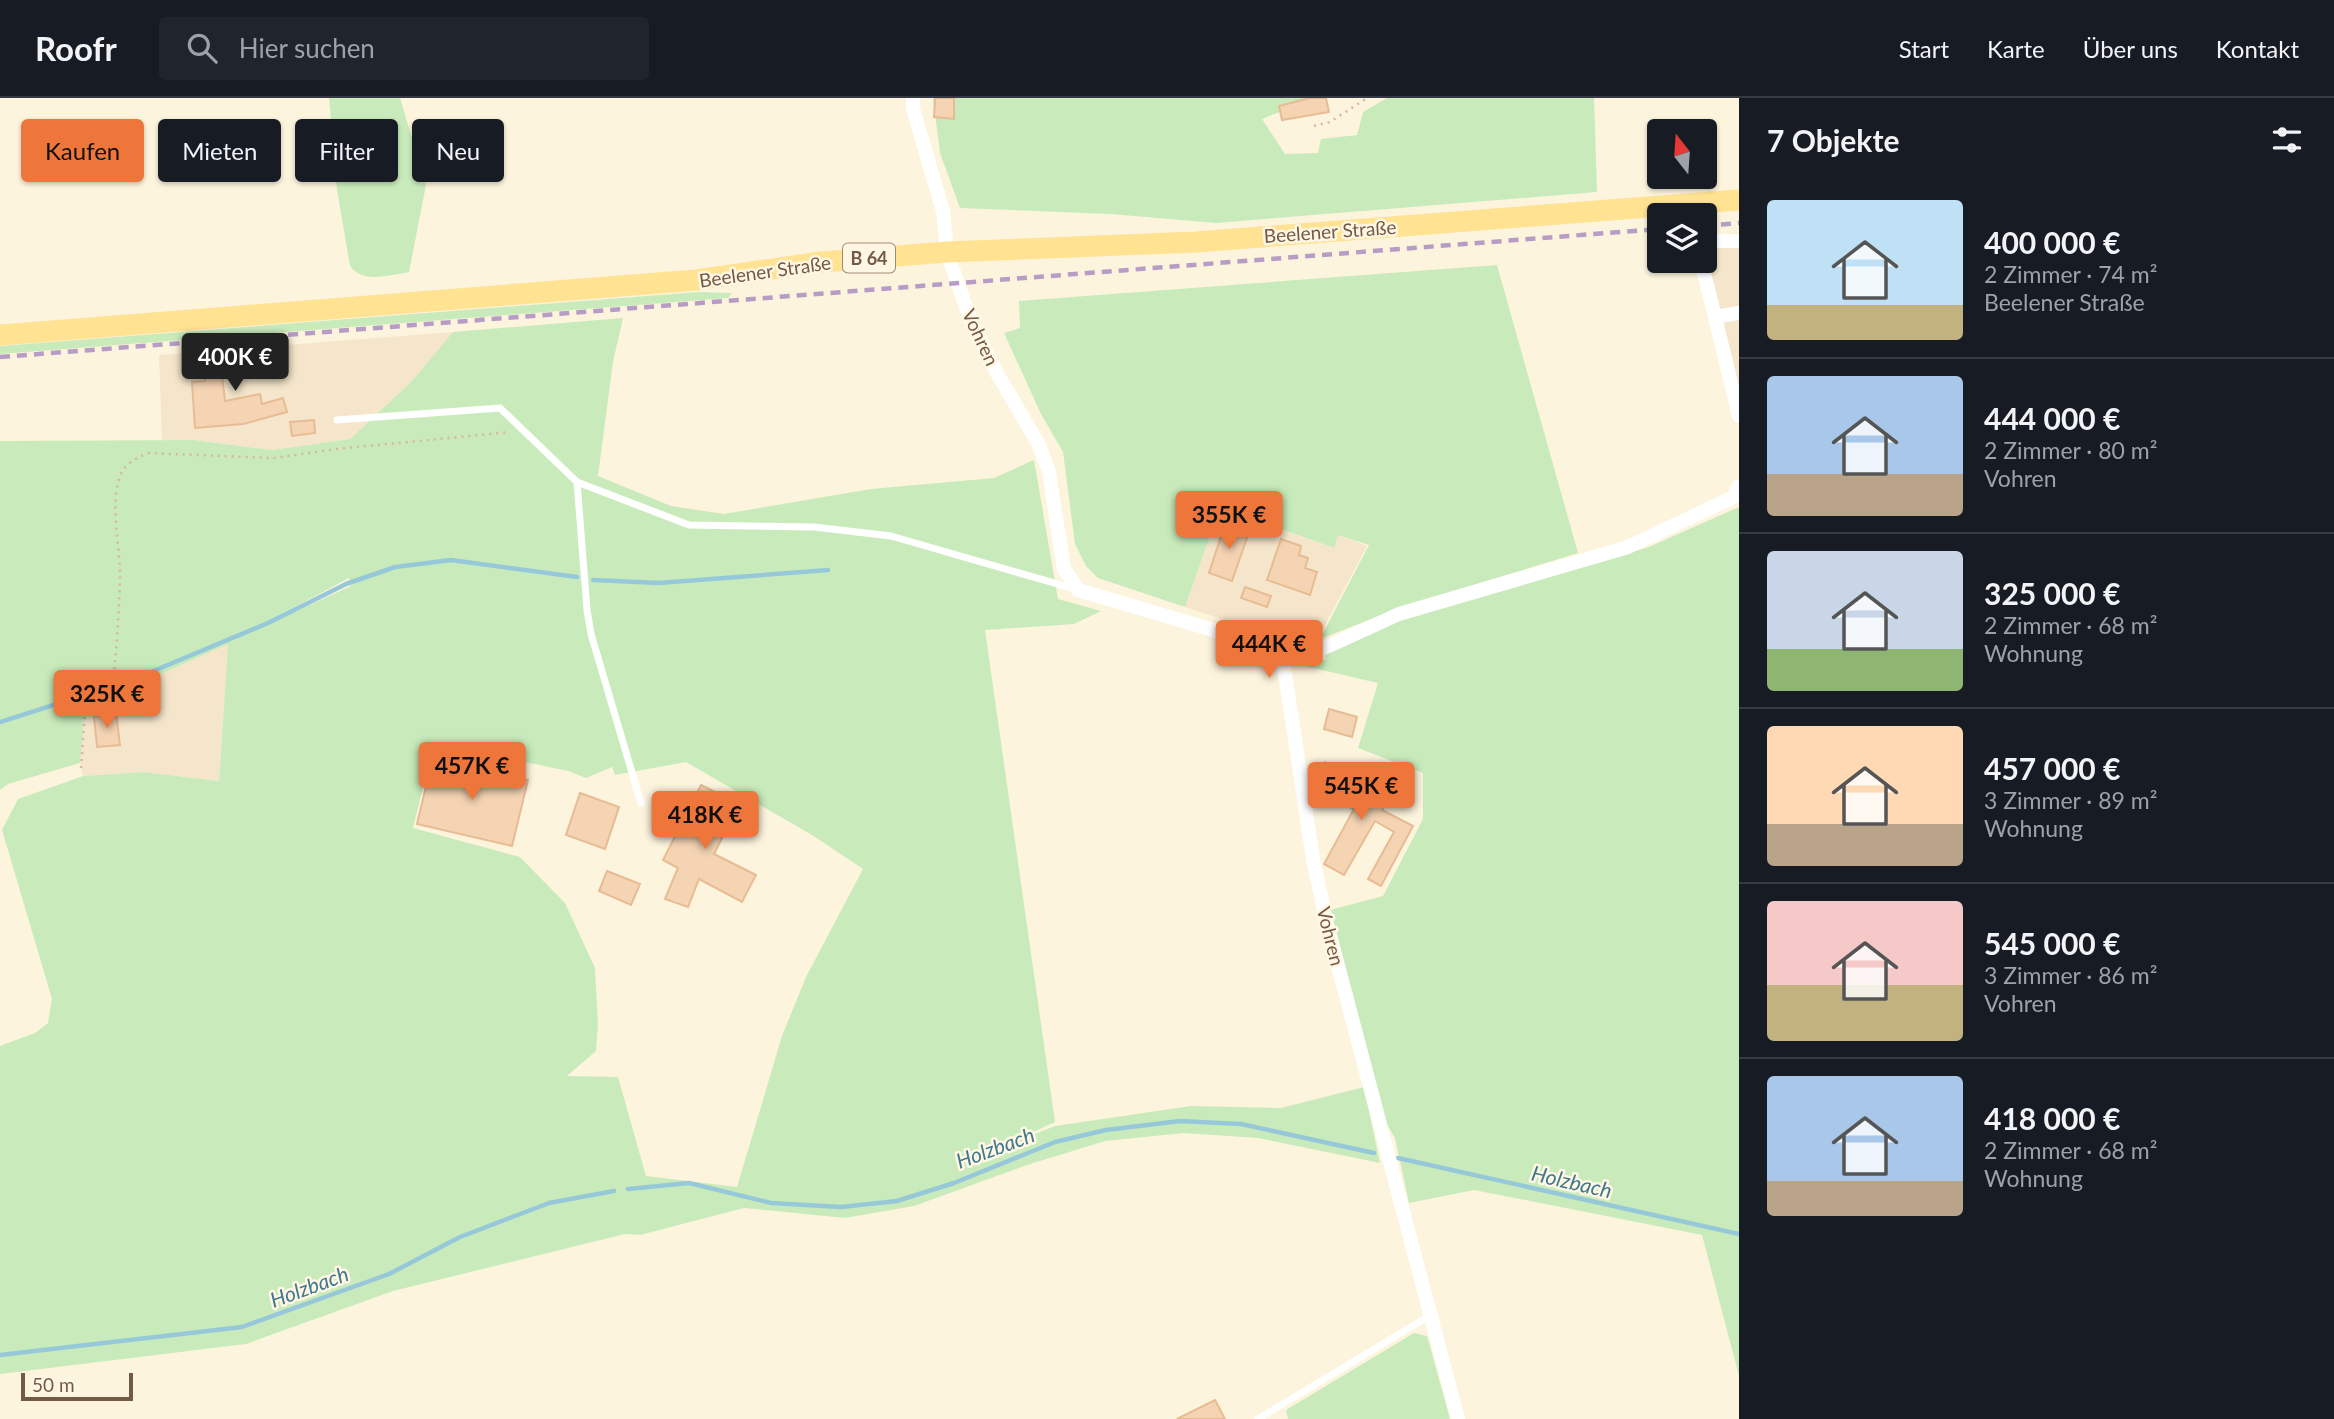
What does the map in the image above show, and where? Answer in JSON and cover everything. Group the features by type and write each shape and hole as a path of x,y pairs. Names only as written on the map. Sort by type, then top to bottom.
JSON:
{"main road":[{"name":"Beelener Straße","path":"0,335 696,280 821,262 947,252 1196,242 1739,200"}],"street":[{"name":"Vohren","path":"913,98 943,211 947,252 971,321 998,375 1038,443 1049,472 1064,569 1078,590"},
{"path":"1717,241 1739,241"},
{"path":"1704,273 1739,416"},
{"path":"1716,317 1739,313"},
{"path":"1078,590 1271,647 1283,660 1309,655 1399,614 1628,547 1734,497 1739,486"},
{"name":"Vohren","path":"1283,660 1306,815 1324,911 1458,1419"}],"lane":[{"path":"337,420 500,408 577,482 689,525 814,527 891,536 1078,590"},
{"path":"577,482 591,634 641,803"},
{"path":"1046,581 1057,577 1064,569"},
{"path":"1258,1419 1431,1315"}],"path":[{"path":"1314,126 1330,122 1367,98"},
{"path":"81,768 86,701 112,692 114,680 120,577 116,527 118,492 122,472 132,461 148,453 273,458 337,449 524,431"}],"shaded area":[{"path":"1739,233 1739,425 1706,273 1717,273 1717,235"},
{"path":"453,332 411,382 350,439 272,450 195,440 162,440 159,355"},
{"path":"1220,507 1333,548 1338,534 1367,546 1318,638 1306,647 1185,607"},
{"path":"228,643 219,781 143,772 83,776 80,763 86,700 134,686"}],"green space":[{"path":"329,98 400,98 412,138 412,182 425,182 426,185 409,272 369,277 355,272 350,266 336,182 398,182 398,119 331,119"},
{"path":"933,98 1315,98 1262,119 1285,154 1318,153 1321,139 1357,135 1363,112 1387,98 1594,98 1597,192 1216,223 1111,214 960,208 940,153"},
{"path":"1497,265 1578,553 1399,608 1320,639 1369,545 1338,535 1334,548 1220,507 1185,607 1098,578 1086,566 1075,544 1063,452 1041,414 1004,333 1020,328 1019,301"},
{"path":"698,292 732,293 728,298 0,354 0,346"},
{"path":"623,318 613,362 598,476 671,506 724,514 871,489 994,478 1034,460 1058,599 1101,611 1074,624 985,630 1055,1122 990,1152 1055,1126 1191,1106 1281,1108 1364,1087 1380,1163 1258,1138 1184,1133 1105,1141 1027,1165 914,1206 845,1218 744,1208 640,1235 625,1234 393,1291 246,1344 0,1374 0,1046 35,1033 48,1023 52,999 2,830 18,799 83,776 143,772 219,781 228,644 134,686 86,700 80,763 8,784 0,790 0,441 194,440 272,450 350,439 411,382 453,332","holes":["349,578 351,586 242,636 242,635","434,743 568,771 586,778 612,767 615,775 686,762 812,835 863,869 806,977 782,1036 737,1187 646,1176 618,1077 567,1076 596,1051 598,1024 595,968 565,903 520,857 413,828"]},
{"path":"1739,507 1739,1376 1702,1235 1474,1190 1409,1203 1395,1138 1386,1123 1330,910 1383,896 1423,819 1423,773 1358,748 1378,683 1300,665 1327,659 1324,653 1397,620 1649,547"},
{"path":"1414,1333 1427,1336 1450,1419 1288,1419 1286,1410"}],"building":[{"path":"935,98 954,98 954,119 934,117"},
{"path":"1310,98 1326,98 1329,112 1282,120 1279,106"},
{"path":"283,351 285,370 222,375 225,401 260,394 262,404 283,398 287,412 243,424 195,428 192,382 205,381 203,366 236,363 236,354"},
{"path":"314,420 315,433 292,436 290,422"},
{"path":"1226,521 1250,529 1232,581 1209,573"},
{"path":"1281,539 1301,546 1299,555 1308,558 1305,568 1317,572 1310,595 1267,580"},
{"path":"1245,587 1271,596 1267,607 1241,598"},
{"path":"145,690 147,707 127,709 126,692"},
{"path":"1329,709 1357,717 1352,737 1324,729"},
{"path":"116,713 120,745 97,747 94,716"},
{"path":"433,757 528,780 512,846 417,824"},
{"path":"1325,762 1389,798 1382,810 1413,826 1381,886 1368,879 1394,832 1375,821 1344,875 1324,864 1354,809 1312,786"},
{"path":"701,785 739,804 714,854 756,875 742,902 699,879 688,907 665,899 678,868 663,860"},
{"path":"580,793 619,807 605,849 566,835"},
{"path":"607,871 640,884 631,905 599,891"},
{"path":"1215,1400 1225,1419 1177,1419"}],"waterway":[{"path":"0,722 132,680 268,623 346,584 395,567 451,560 577,577"},
{"path":"593,580 659,583 828,570"},
{"name":"Holzbach","path":"628,1189 689,1183 771,1203 841,1207 897,1201 954,1183 1055,1142 1106,1130 1180,1121 1241,1124 1374,1153"},
{"name":"Holzbach","path":"1398,1158 1739,1234"},
{"name":"Holzbach","path":"0,1355 242,1327 389,1274 460,1237 549,1203 614,1191"}],"railway":[{"path":"1717,225 1739,223"},
{"path":"0,357 1647,230"}]}
